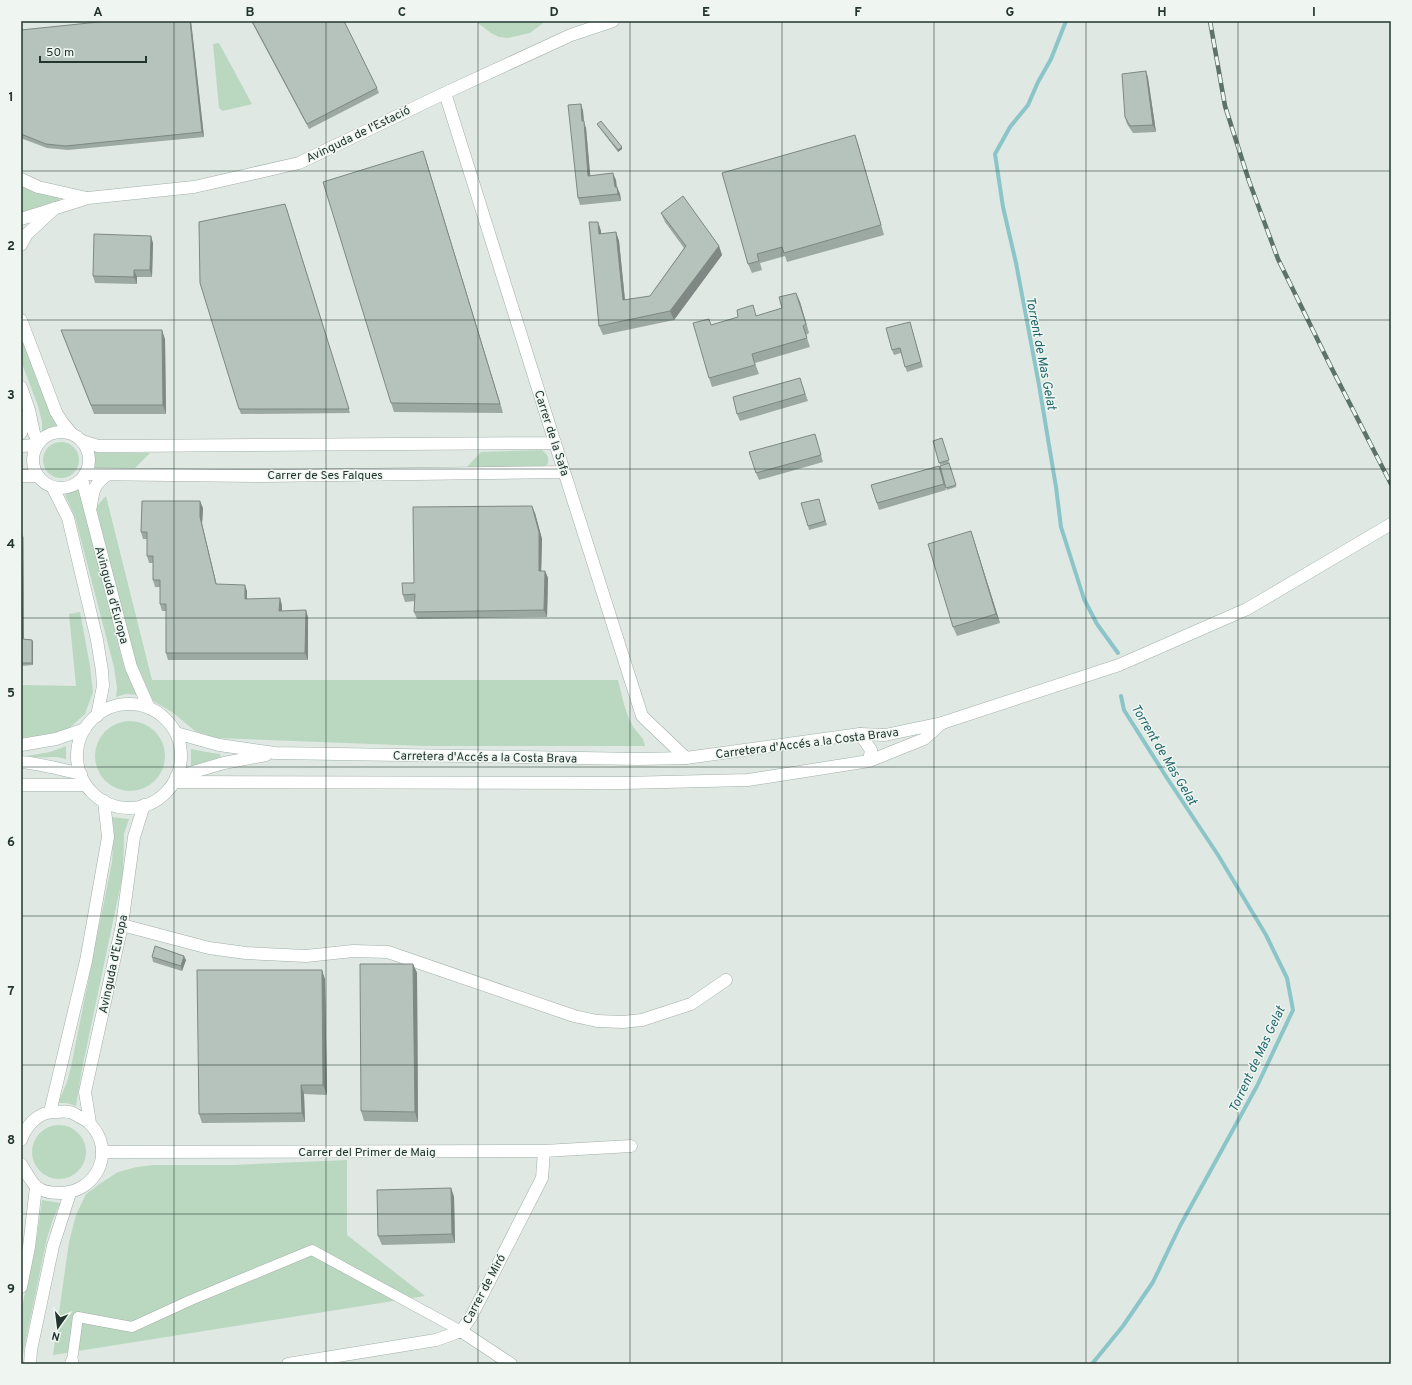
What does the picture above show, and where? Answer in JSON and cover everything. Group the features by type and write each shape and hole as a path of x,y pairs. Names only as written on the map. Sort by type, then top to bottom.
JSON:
{"street":[{"name":"Avinguda de l'Estació","path":"21,219 88,198 194,187 223,182 298,163 571,35 613,21"},
{"name":"Carrer de la Safa","path":"445,93 554,443 642,716 686,758"},
{"name":"Avinguda de l'Estació","path":"21,179 38,187 88,198"},
{"path":"21,246 27,234 55,208"},
{"path":"21,320 56,412 62,422 77,437 88,451 89,463 84,476 71,486 53,488 38,476 33,466 33,455 38,443 48,434 60,431 77,437 98,446 554,443"},
{"path":"21,387 30,410 34,433 38,443"},
{"path":"21,433 30,410"},
{"path":"21,446 38,443"},
{"name":"Carrer de Ses Falques","path":"84,476 564,472"},
{"path":"90,511 95,487 107,475"},
{"path":"21,476 38,476"},
{"name":"Avinguda d'Europa","path":"84,476 90,511 131,667 149,708"},
{"name":"Avinguda d'Europa","path":"53,488 68,518 97,640 103,686 97,716"},
{"name":"Carretera d'Accés a la Costa Brava","path":"176,733 218,745 275,753 639,759 686,758 860,734 884,735 942,723 1119,665 1247,609 1391,524"},
{"path":"122,705 137,705 149,708 162,716 176,733 181,758 175,779 169,789 159,798 144,805 123,807 113,805 94,794 84,779 78,761 79,742 85,729 97,716 110,708 122,705"},
{"path":"175,779 623,783 748,780 869,761 924,739 942,723"},
{"path":"21,745 56,739 85,729"},
{"path":"860,734 871,750 869,761"},
{"name":"Carretera d'Accés a la Costa Brava","path":"175,779 224,763 275,753"},
{"path":"21,762 63,769 84,779"},
{"path":"21,785 84,779"},
{"path":"50,1112 86,961 106,849 108,837 104,800"},
{"name":"Avinguda d'Europa","path":"90,1123 85,1092 122,925 134,838 144,805"},
{"path":"122,925 209,948 246,953 306,956 353,951 388,952 574,1016 596,1021 623,1022 642,1020 691,1004 726,980"},
{"path":"21,1164 36,1187 52,1193 70,1193 85,1186 97,1172 102,1157 99,1136 90,1123 70,1112 50,1112 35,1119 22,1134"},
{"name":"Carrer del Primer de Maig","path":"102,1152 544,1151 631,1146"},
{"name":"Carrer de Miró","path":"288,1364 332,1361 436,1340 461,1331 471,1317 542,1178 544,1151"},
{"path":"21,1287 29,1247 36,1187"},
{"path":"30,1364 53,1246 70,1193"},
{"path":"72,1362 78,1317 132,1327 191,1300 312,1250 461,1331 511,1364"}],"green space":[{"path":"475,21 546,21 530,33 508,38 499,37 491,33"},
{"path":"219,43 252,104 223,111 219,108 213,44"},
{"path":"21,186 60,198 59,201 43,205 21,214"},
{"path":"21,332 60,428 42,433 42,422 38,406 21,361"},
{"path":"65,442 74,447 78,453 78,467 74,473 65,478 57,478 48,473 44,467 43,456 48,447 54,443"},
{"path":"542,450 547,455 548,460 547,465 542,468 466,468 481,452"},
{"path":"89,452 99,453 150,453 133,470 91,470 92,461"},
{"path":"79,490 124,667 139,695 126,694 116,697 117,688 114,667 75,517 65,495"},
{"path":"106,496 152,680 618,680 628,717 642,738 645,746 425,746 216,738 195,731 172,712 150,699 134,662 96,507"},
{"path":"80,612 90,666 93,692 85,714 64,733 21,738 21,685 76,686 69,614"},
{"path":"123,721 137,721 150,727 159,736 165,749 163,769 155,781 137,791 123,791 110,785 101,776 95,763 95,749 101,736 110,727"},
{"path":"66,746 66,759 56,757 21,758 50,752"},
{"path":"191,749 220,754 221,757 191,766"},
{"path":"112,817 129,819 124,834 123,874 82,1069 76,1106 67,1103 58,1103 67,1082 71,1067 112,862 114,830"},
{"path":"54,1125 64,1125 74,1129 82,1137 86,1147 86,1157 82,1167 74,1175 64,1179 54,1179 44,1175 36,1167 32,1157 32,1147 36,1137 44,1129"},
{"path":"347,1160 347,1235 425,1296 53,1355 69,1242 76,1215 86,1194 101,1183 118,1172 137,1167 154,1165 234,1165"},
{"path":"42,1200 60,1203 47,1238 21,1364 21,1312 37,1236"}],"building":[{"path":"108,21 190,21 202,132 66,146 46,144 21,134 21,30"},
{"path":"252,21 344,21 377,88 307,124"},
{"path":"1146,71 1153,125 1130,126 1125,117 1122,74"},
{"path":"581,104 582,121 584,121 588,176 613,173 615,187 617,187 618,194 578,198 568,105"},
{"path":"601,121 622,147 618,150 597,124"},
{"path":"855,135 881,225 784,253 782,247 757,254 759,261 748,264 722,173"},
{"path":"423,151 500,404 391,403 323,182"},
{"path":"683,196 719,246 670,311 599,326 589,222 598,222 599,234 616,232 623,300 650,296 686,246 661,213"},
{"path":"285,204 349,409 239,409 200,283 199,222"},
{"path":"94,234 151,236 150,270 134,270 134,277 93,276"},
{"path":"796,293 806,324 803,326 807,338 752,354 755,365 709,378 693,323 709,319 711,325 738,317 737,310 753,305 756,316 782,308 779,297"},
{"path":"910,322 921,362 905,367 900,348 892,350 886,328"},
{"path":"61,330 162,330 163,405 91,405"},
{"path":"800,378 805,394 737,414 733,397"},
{"path":"815,434 821,455 756,473 749,452"},
{"path":"942,438 949,460 939,463 933,441"},
{"path":"949,463 956,485 946,488 940,466"},
{"path":"939,466 944,484 877,503 871,485"},
{"path":"819,499 825,521 808,526 801,503"},
{"path":"142,501 200,501 200,517 216,584 245,585 245,599 280,598 279,611 306,610 305,653 166,653 166,604 160,604 160,580 153,580 153,556 147,556 147,532 141,532"},
{"path":"532,506 539,532 539,571 545,571 544,610 414,612 415,594 403,595 402,583 414,583 413,507"},
{"path":"971,531 996,614 953,627 928,544"},
{"path":"21,534 23,537 23,639 32,640 32,663 21,663"},
{"path":"155,946 184,956 181,966 152,957"},
{"path":"360,964 413,964 415,1112 361,1111"},
{"path":"197,970 322,970 323,1085 301,1085 302,1113 199,1114"},
{"path":"451,1188 452,1234 378,1236 377,1190"}],"waterway":[{"name":"Torrent de Mas Gelat","path":"1066,21 1051,59 1038,82 1028,105 1010,127 995,154 1003,207 1016,263 1039,385 1061,527 1084,599 1097,624 1118,653"},
{"name":"Torrent de Mas Gelat","path":"1092,1364 1123,1326 1153,1282 1180,1226 1257,1086 1293,1010 1287,978 1266,935 1218,855 1124,710 1121,696"}],"railway":[{"path":"1210,21 1225,106 1249,181 1278,259 1391,484"}]}
